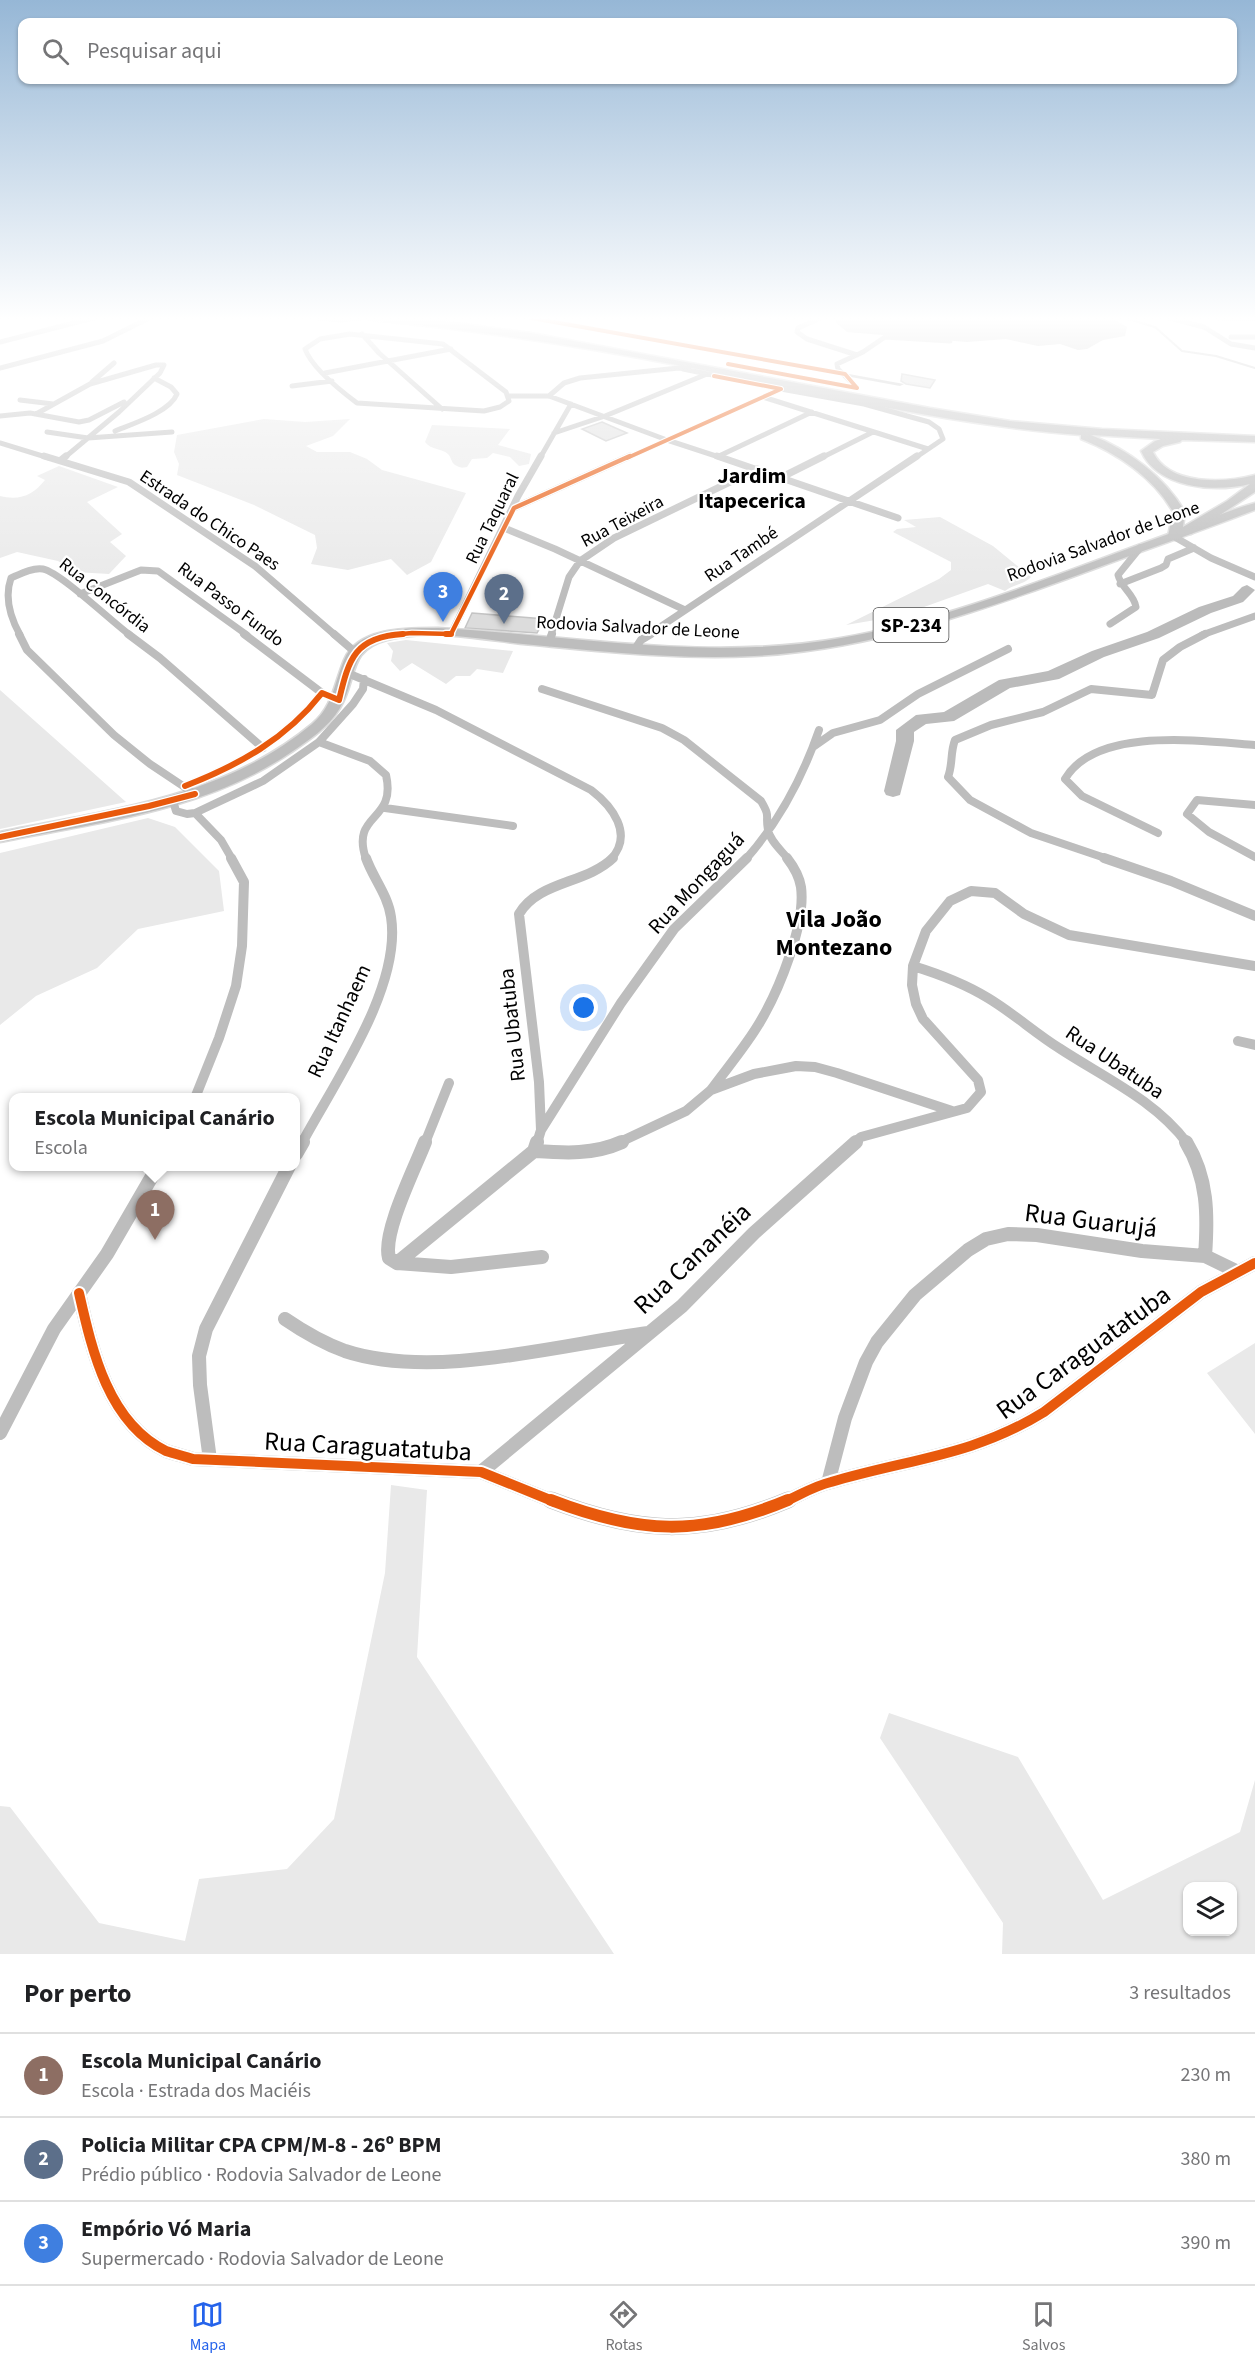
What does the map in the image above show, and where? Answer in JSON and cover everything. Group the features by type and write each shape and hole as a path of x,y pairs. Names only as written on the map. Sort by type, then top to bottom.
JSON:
{"highway":[{"path":"919,408 1085,437 1121,454 1173,501 1179,515 1178,534"},
{"path":"970,408 1056,420 1255,431"},
{"path":"1026,426 1125,434 1255,440"},
{"path":"1255,440 1179,440 1159,443 1151,447 1147,454 1159,467 1188,480 1230,484 1255,479"},
{"path":"1178,534 1231,504 1255,486"}],"main road":[{"name":"Rodovia Salvador de Leone","path":"355,651 368,642 402,633 451,634 635,649 753,652 780,650 879,633 1012,595 1255,506"},
{"path":"0,837 173,801 190,792 236,778 276,757 321,725 339,700 345,672 355,651"}],"street":[{"path":"36,414 46,408"},
{"path":"0,416 36,414 72,422 83,422 111,408"},
{"path":"61,460 121,408"},
{"path":"105,435 150,417 162,408"},
{"path":"430,408 492,410 496,408"},
{"name":"Rua Taquaral","path":"451,634 539,456 569,408"},
{"path":"583,408 667,440 898,518"},
{"path":"554,433 624,408"},
{"path":"514,508 738,408"},
{"path":"800,408 928,448 943,439 942,432 928,422 879,408"},
{"path":"719,456 812,412"},
{"path":"47,432 88,438 172,432"},
{"path":"782,477 873,432"},
{"name":"Estrada do Chico Paes","path":"0,443 129,482 233,549 355,651"},
{"name":"Rua També","path":"635,649 641,640 928,448"},
{"name":"Rua Teixeira","path":"549,642 569,577 580,561 614,538 757,469"},
{"path":"504,528 685,610"},
{"path":"1178,534 1194,548 1223,567 1255,584"},
{"path":"1110,624 1136,607 1134,596 1120,584 1117,578 1119,572 1140,548"},
{"path":"1120,584 1161,568 1172,556 1194,548"},
{"path":"1211,558 1255,577"},
{"name":"Rua Passo Fundo","path":"80,594 134,573 153,569 256,642 322,693 339,700"},
{"name":"Rua Concórdia","path":"190,792 114,735 52,676 22,643 13,622 8,600 7,590 11,578 28,571 48,570 160,658 262,748"},
{"path":"1255,616 1181,646 1165,658 1156,672 1152,695 1091,689 1043,712 991,725 961,736 955,740 951,750 953,765 948,777 969,800 1031,833 1172,881 1255,916"},
{"name":"Rua Mongaguá","path":"813,748 833,733 880,720 918,694 1008,649"},
{"name":"Rua Ubatuba","path":"345,672 408,695 587,788 609,806 619,823 620,843 608,864 585,878 534,897 525,903 519,914 537,1055 541,1130 534,1152"},
{"path":"191,814 270,777 319,742 353,704 363,688 364,679"},
{"path":"397,1263 534,1152 574,1153 606,1149 686,1111 711,1090 760,1022 797,935 802,904 798,875 772,840 768,830 769,815 761,801 684,740 662,728 542,689"},
{"path":"191,814 190,792 235,766 309,713 322,693"},
{"name":"Rua Mongaguá","path":"541,1130 585,1060 675,928 744,862 762,841 813,748 819,730"},
{"path":"1158,833 1082,796 1065,779 1067,774 1072,767 1095,753 1155,740 1255,745"},
{"path":"319,742 363,758 380,768 389,784 389,796 385,808 513,826"},
{"path":"1255,805 1197,800 1187,814 1209,832 1255,857"},
{"path":"173,801 176,811 191,814 220,840 244,882 242,946 236,986 219,1038 197,1093"},
{"name":"Rua Itanhaem","path":"300,1147 350,1054 390,961 392,934 388,904 367,859 362,840 366,826 385,808"},
{"path":"913,966 917,948 926,931 950,901 971,891 995,893 1024,914 1069,935 1255,966"},
{"name":"Rua Ubatuba","path":"913,966 940,974 983,995 1043,1038 1147,1106 1186,1140 1204,1180 1208,1199 1205,1256"},
{"name":"Rua Cananéia","path":"481,1472 682,1306 767,1220 861,1137 938,1118 967,1108 975,1101 981,1092 981,1086 950,1047 923,1019 916,1004 912,985 913,966"},
{"path":"1238,1041 1255,1045"},
{"path":"711,1090 754,1074 796,1066 815,1067 952,1112"},
{"path":"449,1083 392,1224 387,1251 389,1258 397,1263 423,1268 453,1268 542,1257"},
{"path":"0,1433 54,1329 107,1254 156,1171"},
{"path":"210,1460 200,1385 199,1356 206,1329 287,1171"},
{"name":"Rua Guarujá","path":"828,1483 845,1418 866,1362 877,1342 915,1295 960,1256 986,1239 1008,1234 1037,1235 1120,1248 1205,1256 1236,1271"},
{"name":"Rua Caraguatatuba","path":"79,1293 89,1342 114,1402 154,1445 165,1452 180,1457 210,1460 481,1472 610,1519 650,1527 681,1528 703,1526 755,1513 828,1483 992,1442 1026,1425 1201,1292 1236,1271 1255,1263"},
{"path":"285,1319 315,1338 365,1357 413,1363 497,1357 648,1333"}],"shaded area":[{"path":"264,419 305,422 350,419 333,436 306,446 317,452 350,452 367,459 382,470 466,493 431,562 407,575 391,559 348,570 311,564 317,548 315,535 254,505 177,475 179,464 174,452 177,435"},
{"path":"432,425 510,429 498,445 531,454 529,464 519,466 510,457 493,453 487,458 472,459 467,467 460,467 454,464 448,454 425,442"},
{"path":"59,466 118,487 87,502 122,534 110,542 126,556 109,574 75,572 58,561 17,552 0,558 0,496 14,498 26,496 36,490 45,480 37,476"},
{"path":"940,517 993,546 1031,577 1005,591 988,584 899,616 846,625 939,579 951,570 951,562 893,532 897,529 916,527 904,520"},
{"path":"406,640 513,651 503,673 477,669 470,676 456,676 446,684 412,663 400,671 391,661 393,651 387,643"},
{"path":"0,690 126,802 0,829"},
{"path":"148,818 175,827 219,871 224,911 138,929 97,968 36,996 0,1025 0,853"},
{"path":"1255,1343 1255,1434 1207,1373"},
{"path":"391,1485 427,1490 417,1657 614,1954 0,1954 0,1806 10,1807 99,1923 185,1941 199,1879 287,1869 334,1819 385,1573"},
{"path":"889,1713 1018,1757 1103,1900 1240,1832 1255,1780 1255,1954 1002,1954 1003,1923 880,1738"}],"building":[{"path":"602,422 627,433 606,441 582,429"},
{"path":"472,613 545,619 537,633 465,628"}],"waterway":[{"path":"893,791 905,741 905,730 922,719 948,717 1005,684 1053,675 1098,654 1153,635 1205,610 1238,599 1247,590"}],"cycle path":[{"path":"185,786 224,770 261,750 294,725 322,693 339,700 350,660 361,647 371,640 398,634 451,634 514,508 738,408"},
{"path":"0,837 149,806 195,794"},
{"path":"79,1293 92,1345 112,1396 126,1418 144,1436 166,1451 193,1459 481,1472 607,1519 650,1527 684,1528 718,1523 751,1514 829,1482 967,1449 1019,1427 1044,1412 1201,1292 1255,1263"}],"place":[{"name":"Empório Vó Maria","path":"443,622"},
{"name":"Policia Militar CPA CPM/M-8 - 26º BPM","path":"504,624"},
{"name":"Escola Municipal Canário","path":"155,1240"}],"district":[{"name":"Jardim Itapecerica","path":"752,488"},
{"name":"Vila João Montezano","path":"834,933"}]}
